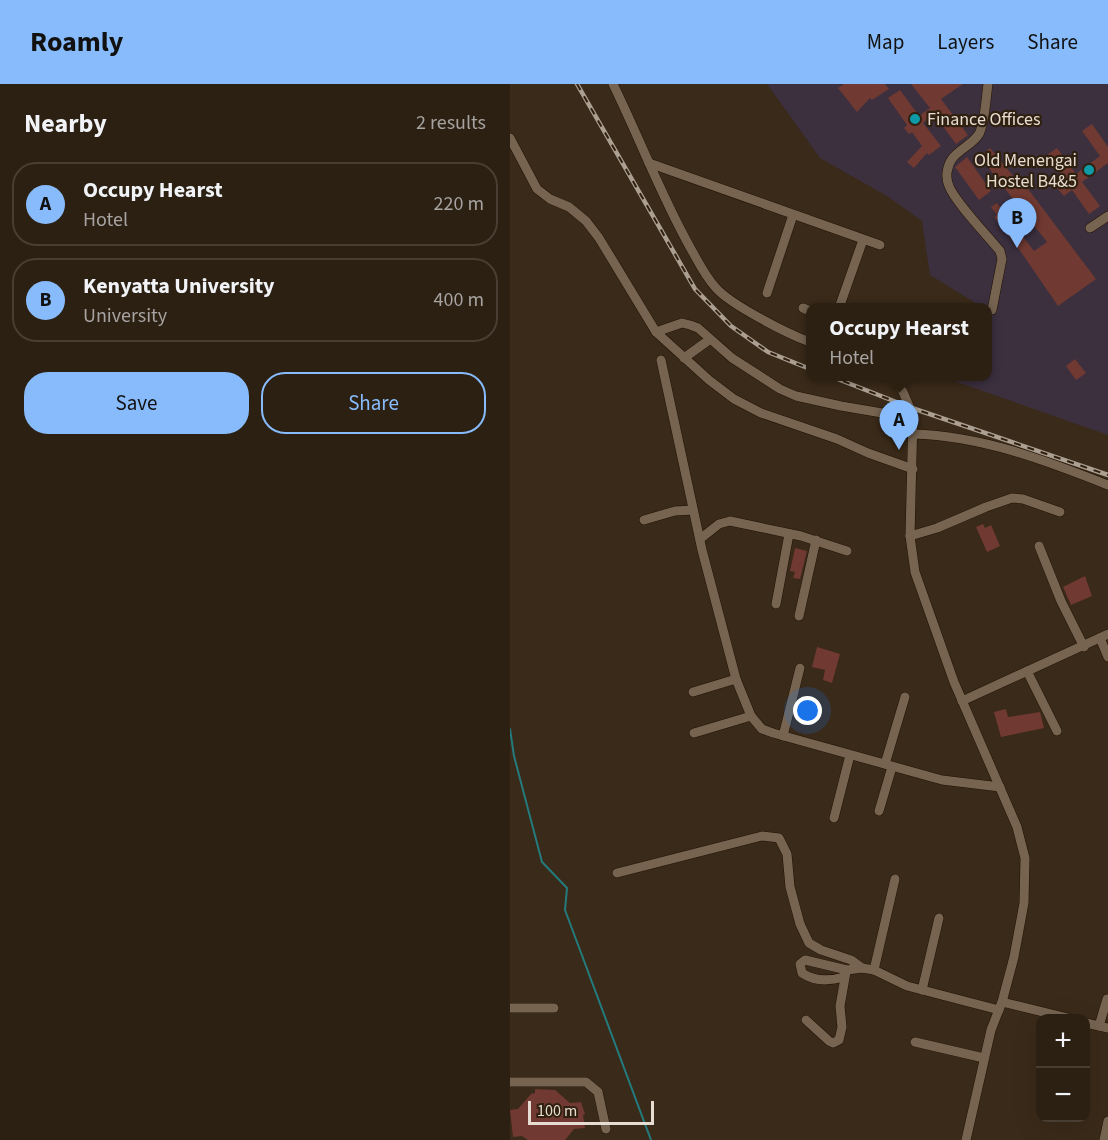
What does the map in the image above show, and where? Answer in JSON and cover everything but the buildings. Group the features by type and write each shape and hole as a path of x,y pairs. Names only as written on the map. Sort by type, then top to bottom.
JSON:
{"street":[{"path":"614,84 679,231 700,267 717,289 738,305 806,340"},
{"path":"988,84 983,124 970,144 952,158 947,179 953,194 1000,251 1002,259 992,310"},
{"path":"510,138 537,189 550,199 569,207 586,221 599,238 656,332 684,358 734,399 761,413 837,439 913,469"},
{"path":"649,163 880,245"},
{"path":"767,293 793,215"},
{"path":"1090,228 1108,216"},
{"path":"841,303 862,240"},
{"path":"656,332 682,323 698,328 709,340 748,369 796,396 841,406 913,416"},
{"path":"684,358 709,340"},
{"path":"661,360 699,539 736,679 751,716 762,729 783,736 958,784 1000,787"},
{"path":"895,381 903,392 913,416 910,536 915,572 934,629 1017,827 1024,858 1022,915 1014,957 991,1029 966,1140"},
{"path":"914,434 942,435 1004,447 1062,466 1108,485"},
{"path":"910,536 937,528 1012,498 1023,499 1060,512"},
{"path":"644,520 675,511 693,510"},
{"path":"699,539 724,521 816,540 847,551"},
{"path":"776,604 789,534"},
{"path":"799,616 816,540"},
{"path":"1039,546 1061,601 1084,647"},
{"path":"963,701 1104,636 1108,657"},
{"path":"783,736 800,668"},
{"path":"1027,671 1057,731"},
{"path":"693,692 736,679"},
{"path":"879,811 905,697"},
{"path":"694,733 751,716"},
{"path":"834,818 850,755"},
{"path":"617,873 762,836 779,838 787,854 790,887 800,924 809,943 821,950 852,960 862,968"},
{"path":"874,969 895,879"},
{"path":"922,990 939,918"},
{"path":"806,1020 829,1041 833,1043 839,1040 843,1027 840,1006 846,973 862,968 874,969 907,986 922,990 1045,1014"},
{"path":"1103,1027 1107,999"},
{"path":"510,1008 554,1008"},
{"path":"915,1042 984,1058"},
{"path":"510,1082 586,1082 598,1092 606,1129"},
{"path":"1104,1140 1108,1122"}],"shaded area":[{"path":"767,84 1108,84 1108,435 954,381 992,381 992,303 976,303 930,275 922,221 887,196 820,158"}],"waterway":[{"path":"510,729 514,756 542,862 567,888 565,910 651,1140"}],"railway":[{"path":"577,84 695,289 731,326 768,352 806,367"},
{"path":"843,381 909,407 1108,475"}],"place":[{"name":"Finance Offices","path":"915,119"},
{"name":"Old Menengai Hostel B4&5","path":"1089,170"},
{"name":"Kenyatta University","path":"1017,248"},
{"name":"Occupy Hearst","path":"899,450"}]}
